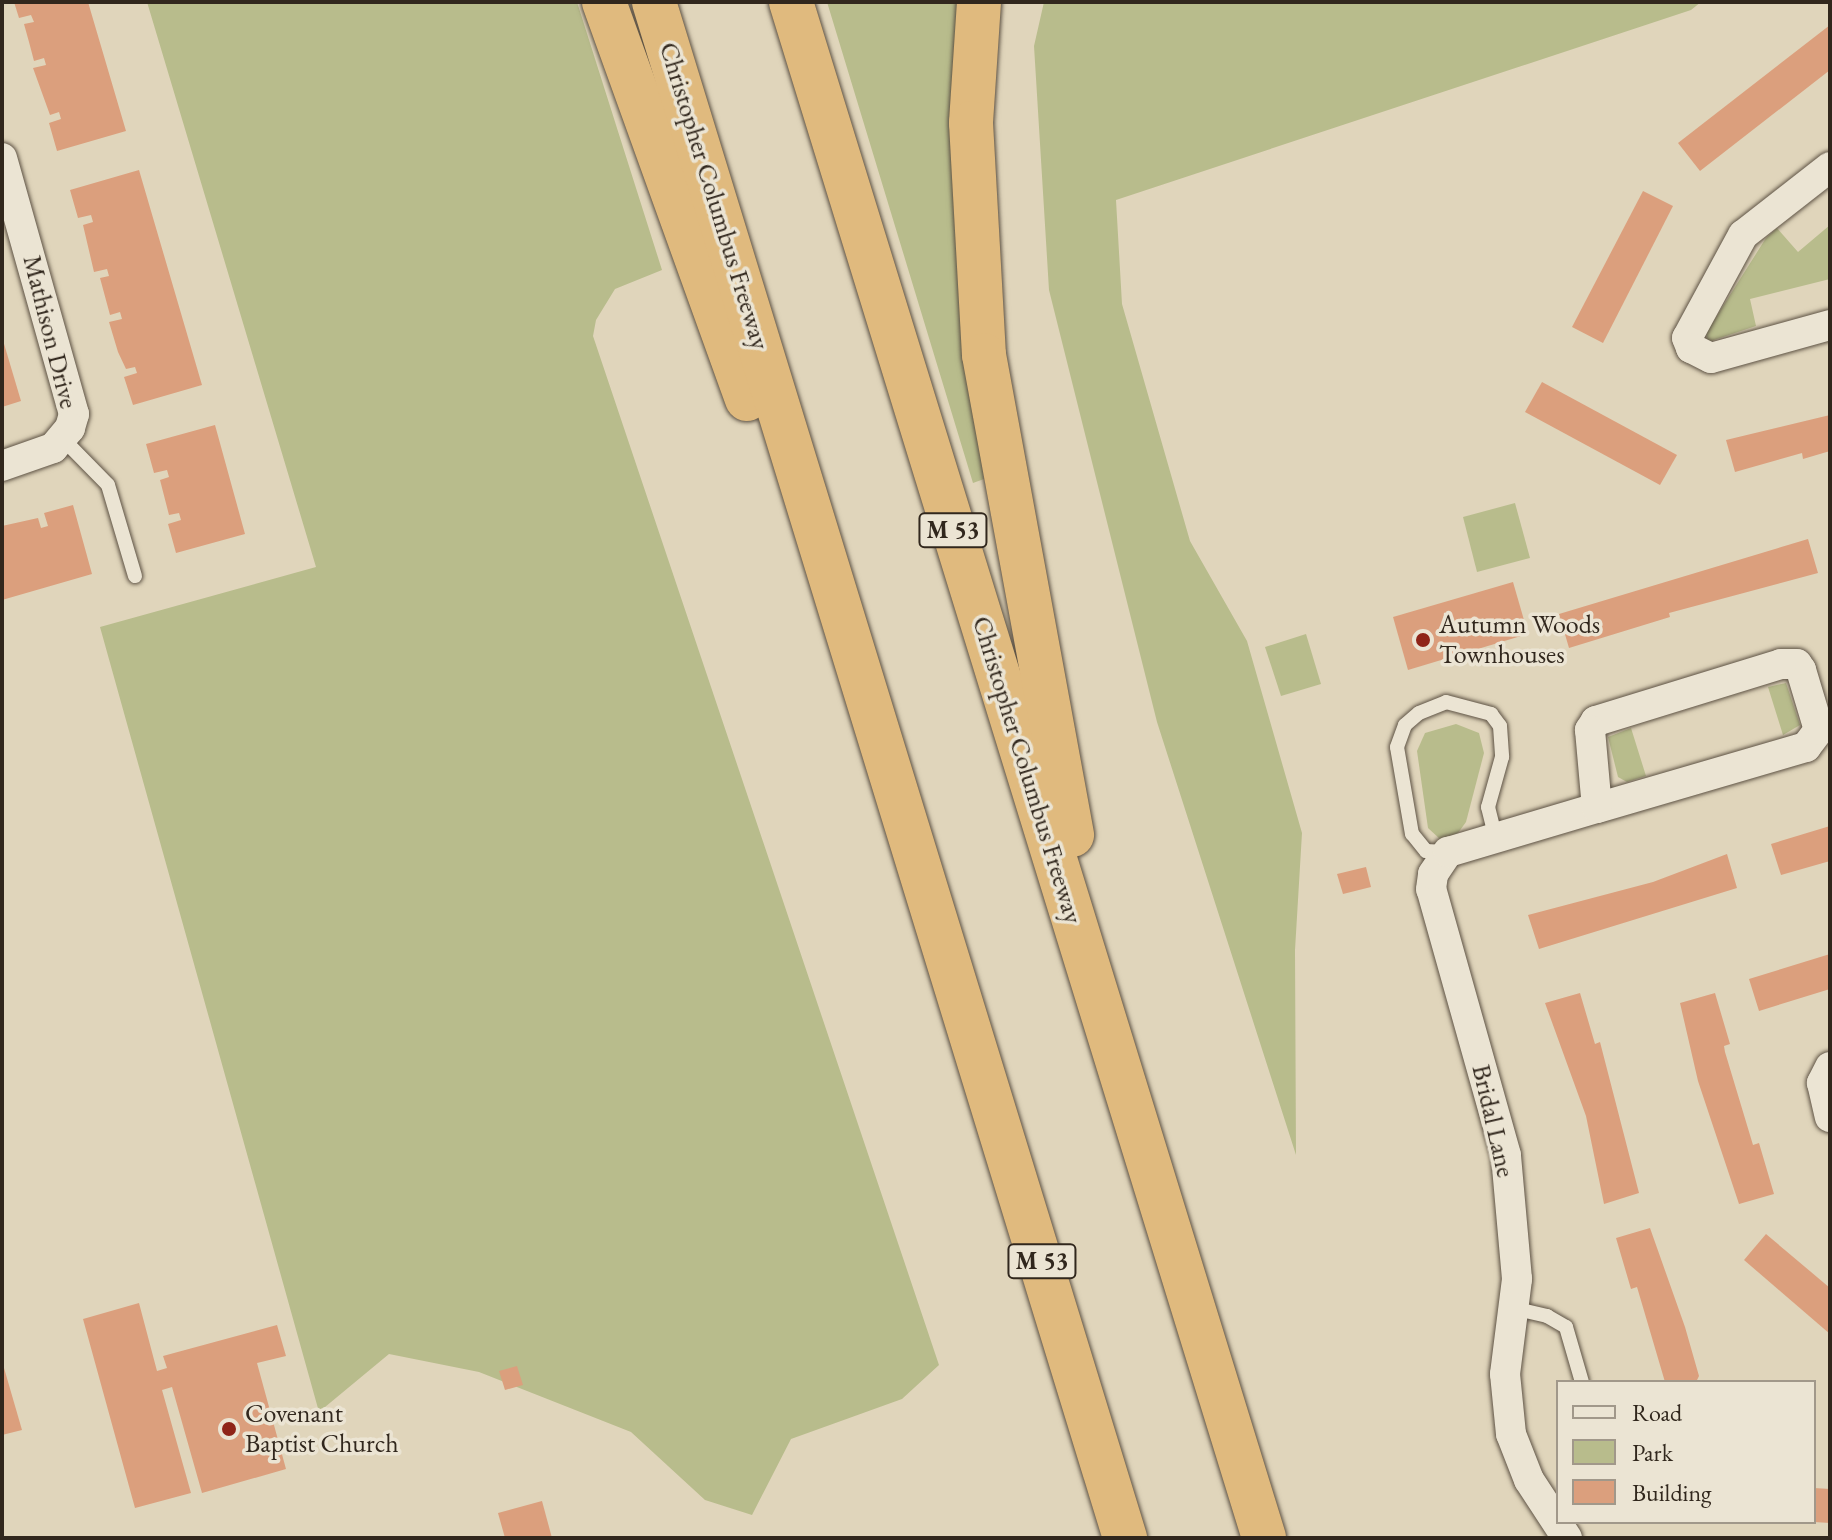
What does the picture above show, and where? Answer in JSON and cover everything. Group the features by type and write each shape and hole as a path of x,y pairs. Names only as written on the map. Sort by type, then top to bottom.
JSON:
{"highway":[{"path":"604,2 958,985"},
{"name":"Christopher Columbus Freeway","path":"654,2 958,985 1125,1538"},
{"name":"Christopher Columbus Freeway","path":"791,2 1264,1538"},
{"path":"979,2 972,166 984,355 1115,1058"}],"street":[{"name":"Mathison Drive","path":"2,158 73,400 70,428 63,439 40,455 2,466"},
{"path":"1830,167 1743,235 1687,338 1691,348 1711,358 1830,325"},
{"path":"1431,889 1433,874 1448,852 1597,808 1812,743 1818,724 1797,664 1781,664 1596,721 1590,730 1597,808"},
{"name":"Bridal Lane","path":"1431,889 1506,1155 1517,1309 1505,1374 1511,1434 1529,1480 1556,1521"},
{"path":"1830,1067 1822,1083 1830,1117"}],"lane":[{"path":"63,439 108,485 135,576"},
{"path":"1431,889 1412,834 1397,747 1405,725 1419,713 1446,702 1491,714 1500,726 1502,757 1488,807 1496,838"},
{"path":"1412,834 1426,851 1448,852"},
{"path":"1517,1309 1547,1316 1566,1327 1581,1380"}],"green space":[{"path":"147,2 577,2 662,270 615,289 596,320 593,336 939,1365 902,1399 791,1439 752,1515 705,1500 631,1432 479,1372 389,1354 319,1412 100,627 316,567"},
{"path":"827,2 963,2 973,400 984,479 973,483"},
{"path":"1044,2 1701,2 1691,10 1116,200 1122,304 1190,541 1247,641 1302,833 1295,950 1296,1155 1157,722 1049,290 1034,46"},
{"path":"1830,225 1830,279 1750,299 1756,326 1708,342 1706,333 1766,238 1777,228 1798,252"},
{"path":"1515,503 1530,558 1477,572 1463,517"},
{"path":"1306,634 1321,684 1281,696 1265,647"},
{"path":"1786,683 1800,725 1783,735 1768,687"},
{"path":"1456,724 1479,733 1484,753 1466,822 1458,833 1441,840 1428,828 1417,751 1425,733"},
{"path":"1631,728 1646,776 1627,782 1618,777 1608,737"}],"building":[{"path":"14,2 88,2 126,131 57,151 49,123 61,119 59,112 50,115 33,68 46,65 44,58 34,61 24,24 34,22 31,15 19,18"},
{"path":"1830,25 1830,70 1700,171 1678,143"},
{"path":"139,170 202,385 133,405 124,377 137,373 135,367 126,369 109,322 122,319 120,312 110,315 100,278 109,276 107,269 94,272 83,225 93,222 91,215 78,218 70,190"},
{"path":"1643,191 1673,206 1603,343 1572,327"},
{"path":"2,337 21,401 2,407"},
{"path":"1542,382 1677,455 1660,485 1525,412"},
{"path":"1830,415 1830,451 1803,459 1802,453 1735,472 1726,440"},
{"path":"215,425 245,534 176,553 168,524 181,520 179,513 169,515 160,480 169,477 167,470 154,473 146,444"},
{"path":"73,505 92,574 2,600 2,526 38,518 41,528 48,526 44,513"},
{"path":"1808,539 1818,573 1669,613 1670,617 1569,648 1559,614"},
{"path":"1513,582 1528,634 1408,670 1393,617"},
{"path":"1830,826 1830,861 1781,875 1771,844"},
{"path":"1727,854 1737,888 1539,949 1528,915 1653,882"},
{"path":"1366,867 1371,887 1343,894 1337,874"},
{"path":"1830,954 1830,989 1759,1011 1749,979"},
{"path":"1580,993 1595,1044 1600,1042 1639,1193 1604,1204 1586,1116 1545,1003"},
{"path":"1715,993 1730,1044 1724,1046 1725,1052 1753,1145 1759,1143 1774,1194 1739,1204 1698,1081 1680,1003"},
{"path":"1650,1228 1685,1327 1699,1376 1697,1380 1664,1380 1637,1287 1631,1289 1616,1238"},
{"path":"1766,1234 1830,1288 1830,1334 1744,1260"},
{"name":"Covenant Baptist Church","path":"139,1303 157,1371 167,1368 163,1356 277,1325 286,1356 257,1363 286,1469 202,1493 172,1387 162,1390 191,1493 135,1508 83,1319"},
{"path":"2,1361 22,1430 2,1435"},
{"path":"517,1366 523,1385 505,1390 499,1371"},
{"path":"1816,1488 1830,1489 1830,1523 1816,1522"},
{"path":"542,1501 552,1538 505,1538 498,1513"}],"place":[{"name":"Autumn Woods Townhouses","path":"1423,640"},
{"name":"Covenant Baptist Church","path":"229,1429"}]}
